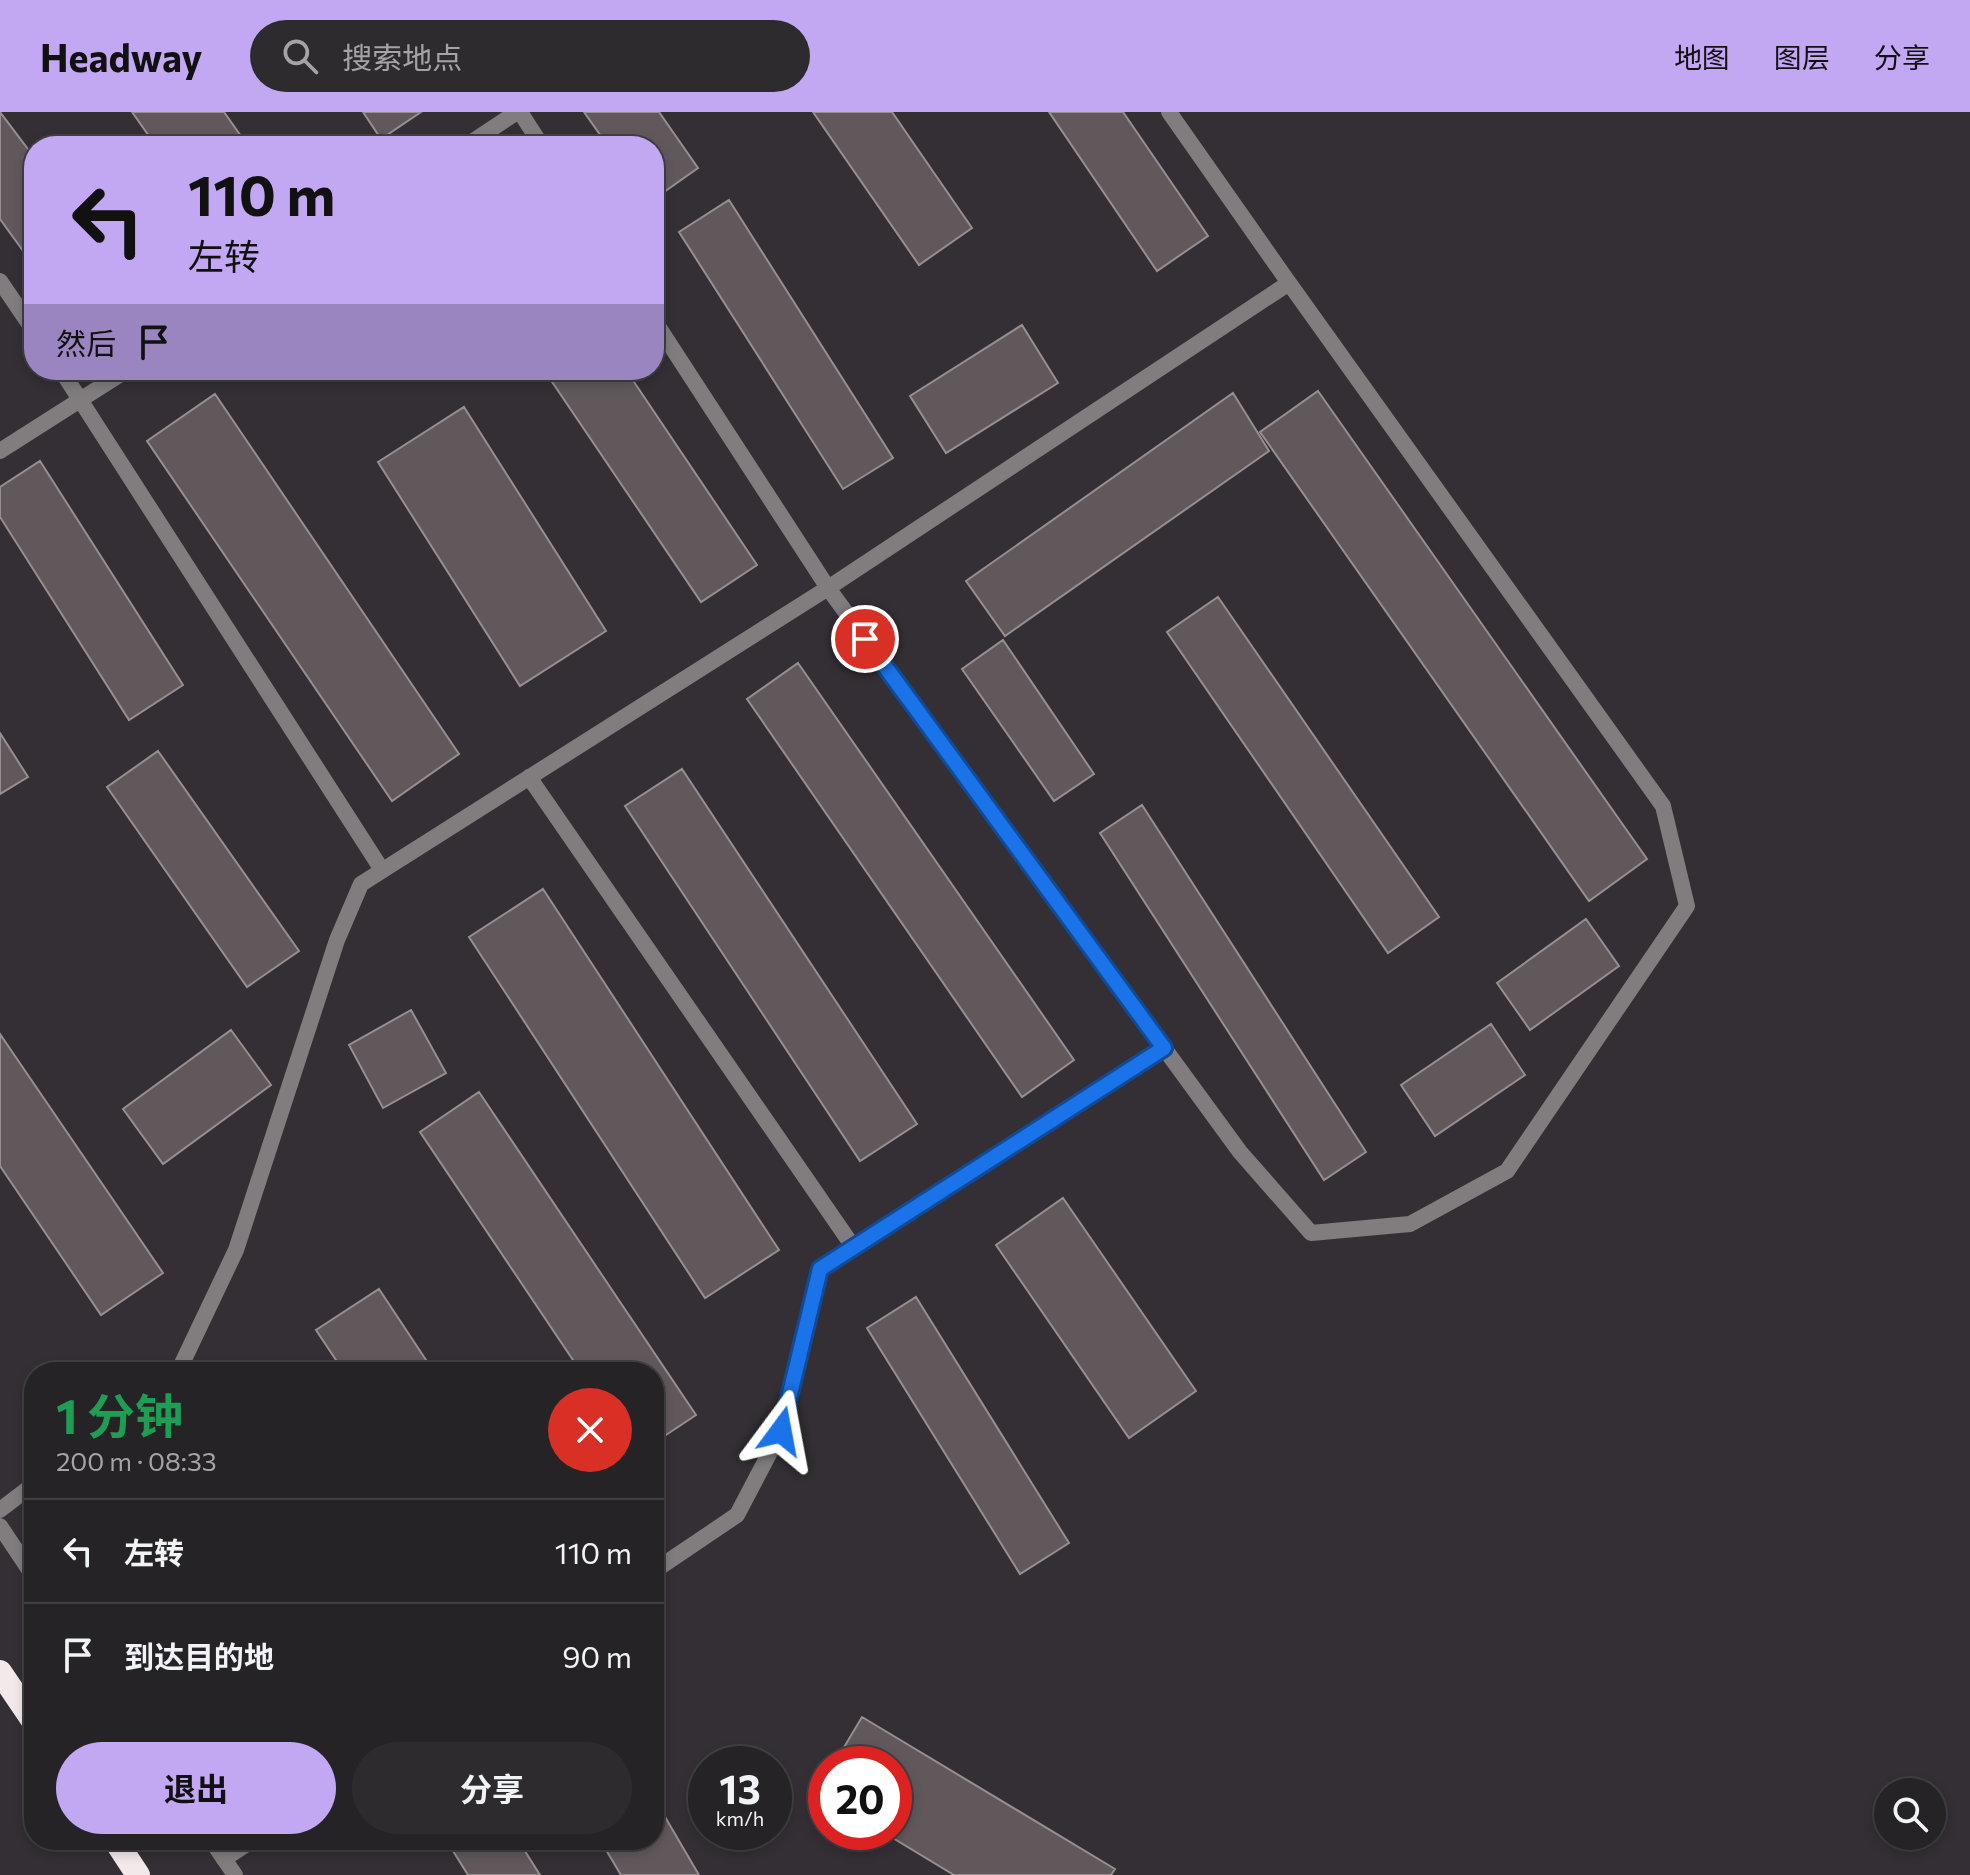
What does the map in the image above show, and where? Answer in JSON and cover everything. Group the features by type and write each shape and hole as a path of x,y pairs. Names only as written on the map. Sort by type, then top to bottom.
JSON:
{"highway":[{"path":"0,1672 24,1707"},
{"path":"122,1850 138,1875"}],"street":[{"path":"481,136 518,112 535,136"},
{"path":"664,335 828,588 1240,1152 1311,1233 1410,1224 1507,1171 1687,906 1663,806 1169,112"},
{"path":"0,281 24,316"},
{"path":"183,1362 236,1250 337,940 361,884 828,588 1289,283"},
{"path":"68,380 382,870"},
{"path":"0,451 112,380"},
{"path":"529,777 854,1248"},
{"path":"664,1564 737,1515 781,1431 820,1269 1164,1048"},
{"path":"0,1510 24,1492"},
{"path":"0,1526 24,1562"},
{"path":"218,1850 235,1875"},
{"path":"224,1859 238,1850"}],"building":[{"path":"0,112 24,144 24,252 0,219"},
{"path":"132,112 224,112 241,136 149,136"},
{"path":"363,112 421,112 385,136 379,136"},
{"path":"584,112 659,112 698,168 664,192 664,136 601,136"},
{"path":"813,112 892,112 972,228 919,265"},
{"path":"1049,112 1123,112 1208,236 1157,271"},
{"path":"729,200 893,458 843,489 679,232"},
{"path":"1022,325 1058,383 946,453 910,396"},
{"path":"551,380 633,380 757,565 701,602"},
{"path":"1318,391 1647,859 1589,901 1260,432"},
{"path":"1233,393 1269,451 1005,636 966,581"},
{"path":"215,394 459,754 392,801 147,441"},
{"path":"464,407 606,631 520,686 378,462"},
{"path":"40,461 183,685 129,720 0,517 0,487"},
{"path":"1218,597 1439,917 1388,953 1167,632"},
{"path":"1003,640 1094,774 1054,801 962,669"},
{"path":"798,663 1074,1060 1022,1097 747,699"},
{"path":"0,733 28,777 0,794"},
{"path":"158,751 299,951 247,987 107,787"},
{"path":"682,769 917,1124 860,1161 625,806"},
{"path":"1142,805 1366,1152 1324,1180 1100,833"},
{"path":"543,889 779,1250 705,1298 469,937"},
{"path":"1586,919 1619,966 1530,1030 1497,983"},
{"path":"411,1010 446,1073 383,1108 349,1045"},
{"path":"1491,1024 1525,1075 1435,1136 1401,1085"},
{"path":"231,1030 271,1085 163,1164 123,1109"},
{"path":"0,1034 163,1273 101,1315 0,1166"},
{"path":"479,1092 660,1362 574,1362 420,1132"},
{"path":"1063,1198 1196,1391 1129,1438 996,1245"},
{"path":"379,1289 427,1362 337,1362 316,1330"},
{"path":"916,1297 1069,1543 1020,1574 867,1328"},
{"path":"664,1367 696,1415 664,1436"},
{"path":"862,1717 910,1746 845,1746"},
{"path":"912,1747 1115,1869 1111,1875 954,1875 912,1850"},
{"path":"664,1815 699,1875 621,1875 606,1850 664,1850"},
{"path":"524,1850 540,1875 468,1875 453,1851"}],"route":[{"path":"781,1431 820,1269 1164,1048 865,639"}]}
